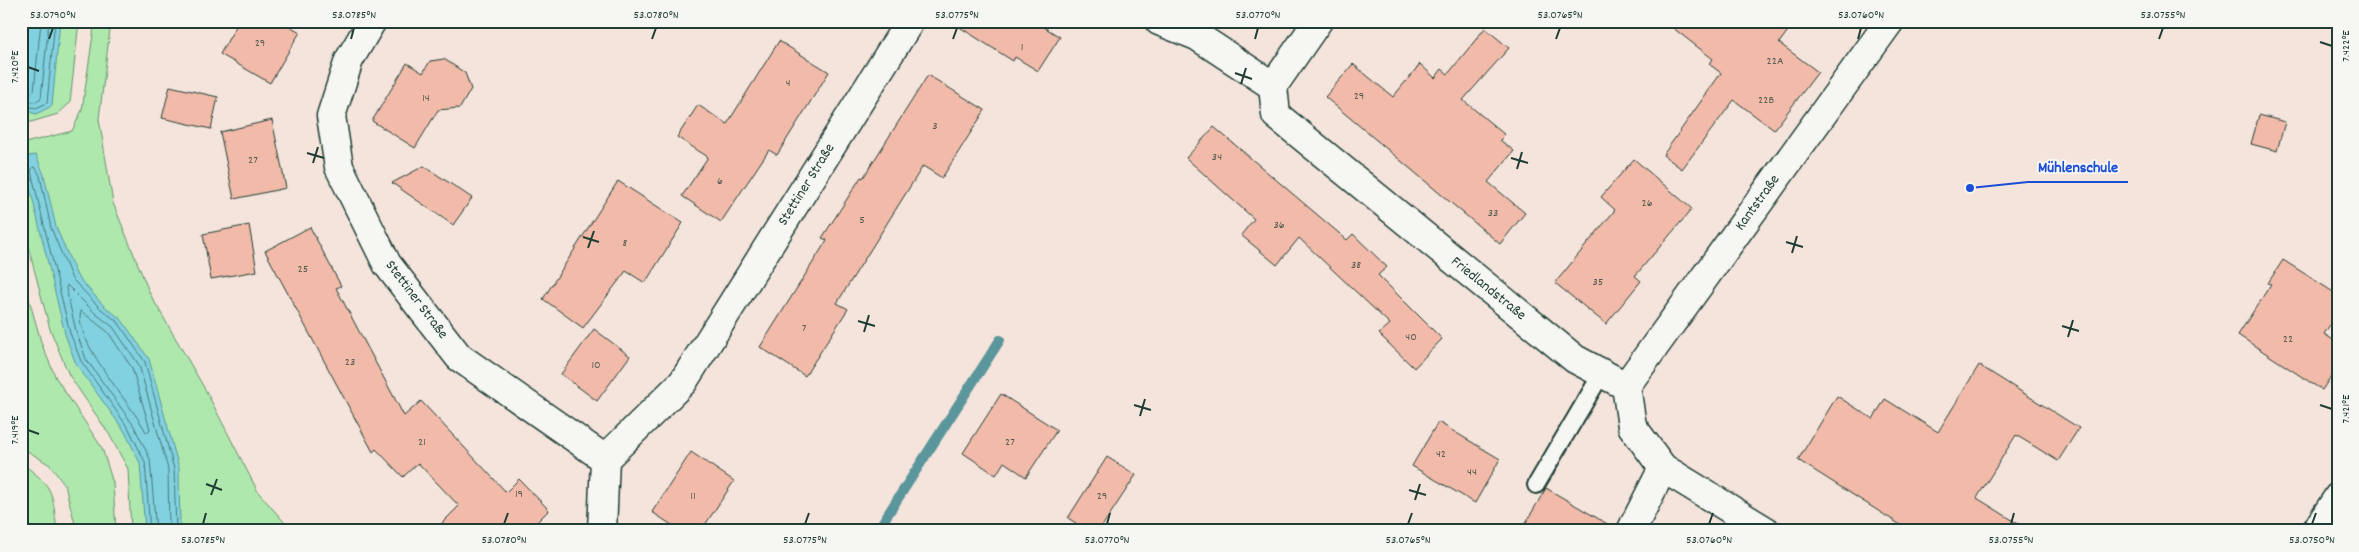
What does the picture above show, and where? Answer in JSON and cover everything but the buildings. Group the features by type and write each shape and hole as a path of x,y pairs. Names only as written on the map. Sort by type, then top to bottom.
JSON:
{"street":[{"name":"Stettiner Straße","path":"372,21 349,60 331,116 340,167 386,264 459,357 605,459 683,382 910,21"},
{"path":"1159,21 1197,36 1273,86 1318,21"},
{"name":"Kantstraße","path":"1626,386 1890,21"},
{"name":"Friedlandstraße","path":"1273,86 1276,116 1575,359 1626,386"},
{"path":"1626,386 1632,426 1663,468 1766,531"},
{"path":"602,531 605,459"},
{"path":"1631,531 1663,468"},
{"path":"2316,531 2337,499"}],"lane":[{"path":"1536,485 1602,373"}],"green space":[{"path":"21,21 79,21 70,103 58,114 21,125"},
{"path":"95,21 111,21 99,119 113,203 150,294 206,391 258,492 292,531 131,531 128,469 109,434 69,375 50,329 21,220 21,144 72,131 82,110"},
{"path":"21,271 42,345 56,378 102,448 113,483 116,531 77,531 65,486 50,465 21,447"},
{"path":"21,463 40,478 50,491 57,531 21,531"}],"water":[{"path":"21,21 60,21 52,106 36,114 21,109"},
{"path":"36,155 44,175 56,227 77,276 104,306 121,319 149,359 179,468 180,531 145,531 140,463 125,432 76,364 65,334 26,171 28,156"}],"waterway":[{"path":"877,531 1000,340"}],"place":[{"name":"Mühlenschule","path":"1970,188"}]}
